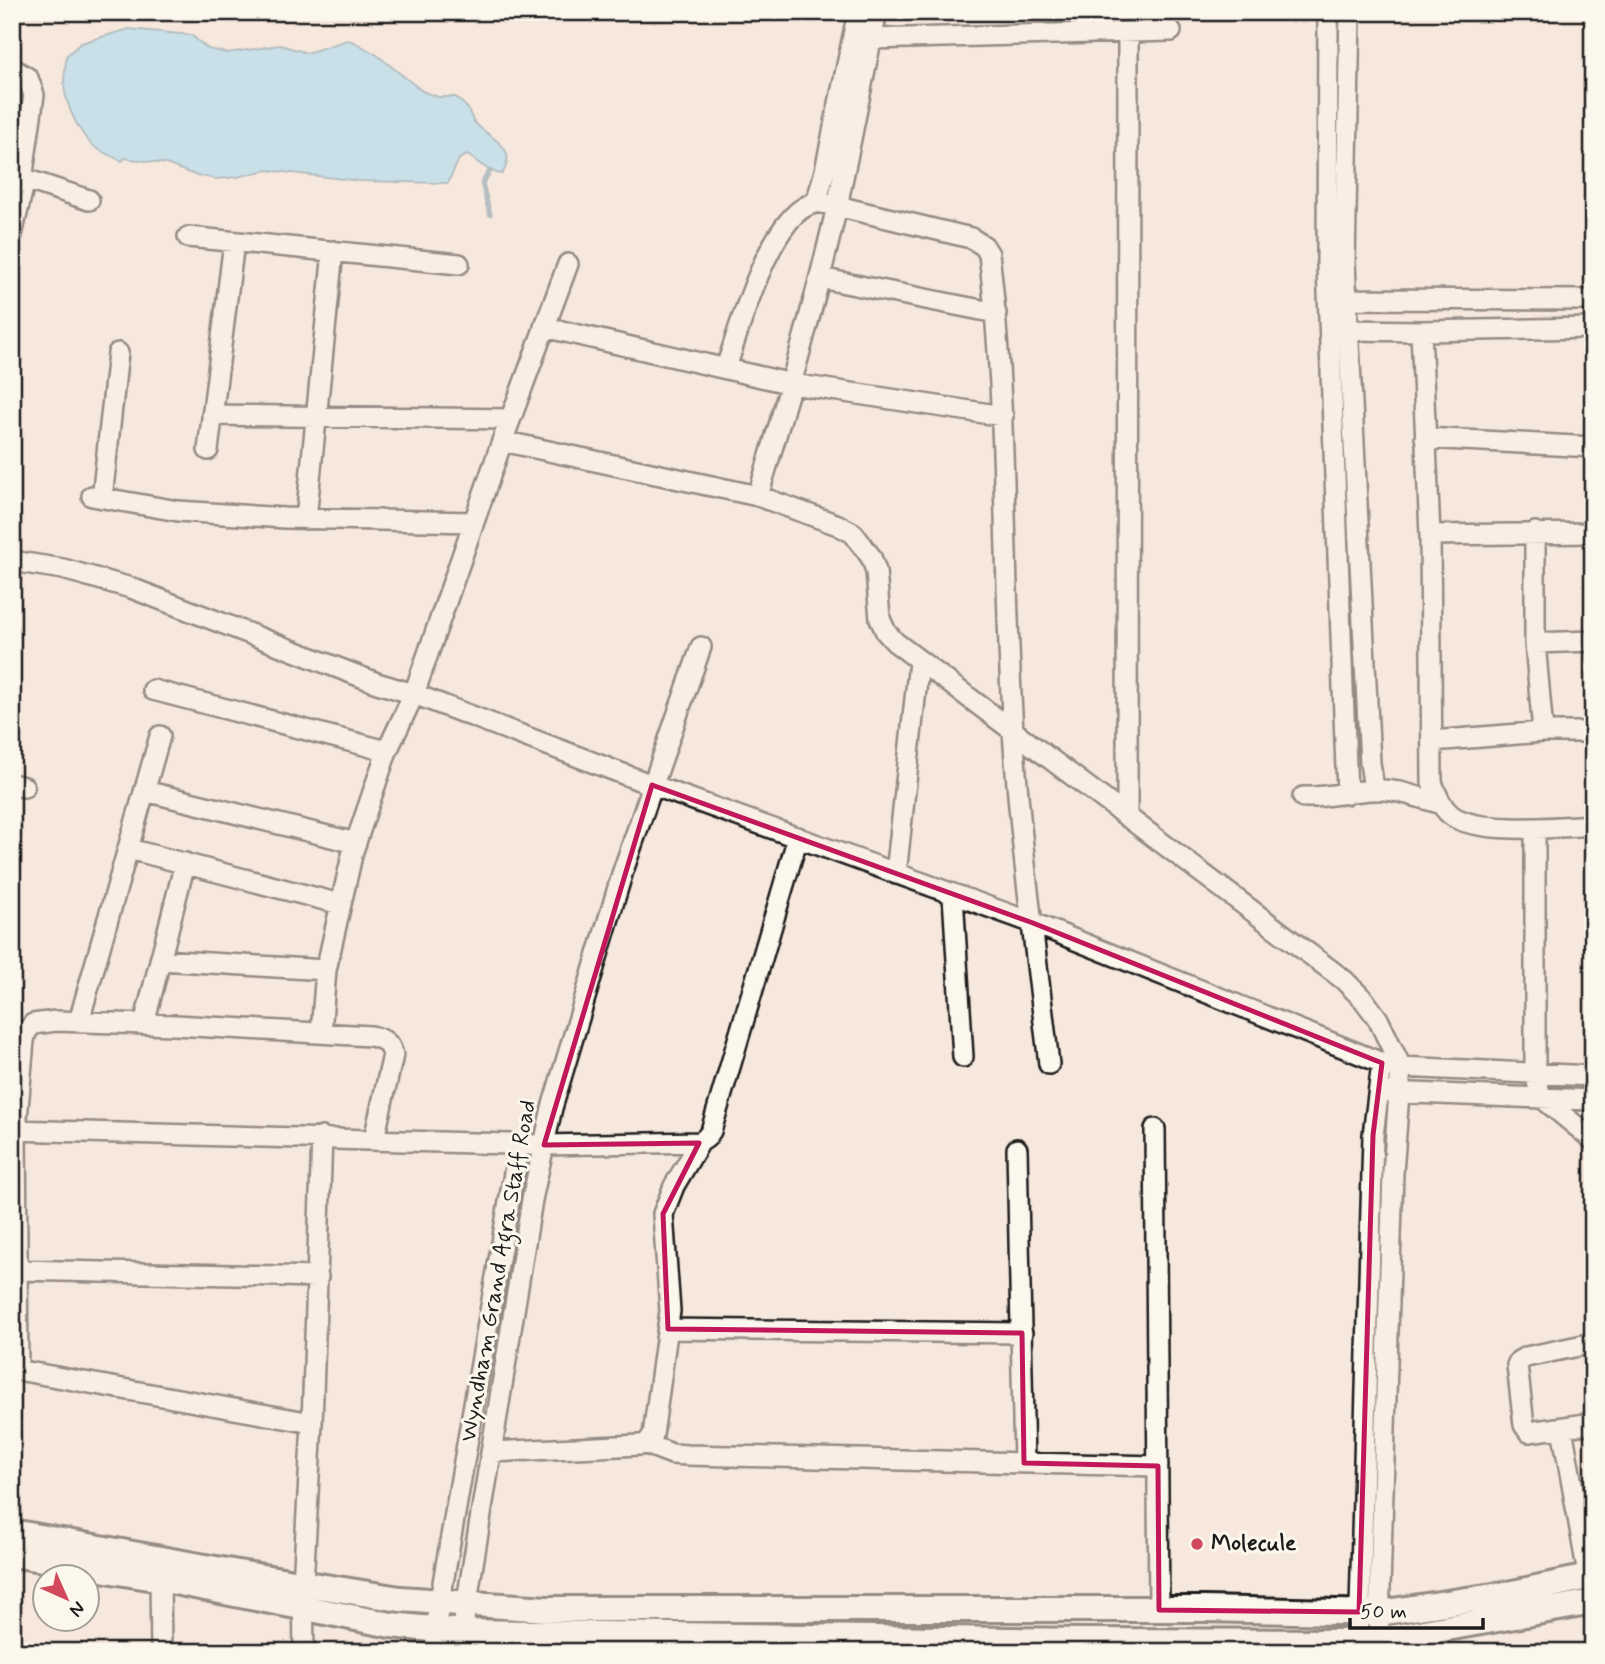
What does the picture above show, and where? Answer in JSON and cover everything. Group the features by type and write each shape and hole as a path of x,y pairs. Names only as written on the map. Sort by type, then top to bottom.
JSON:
{"street":[{"path":"816,203 858,12"},
{"path":"758,496 820,278 877,12"},
{"path":"1328,12 1339,329 1347,794"},
{"path":"1338,299 1345,263 1350,12"},
{"path":"871,39 1171,31"},
{"path":"1127,817 1128,32"},
{"path":"12,68 28,78 33,95 23,173 25,179 12,234"},
{"path":"25,179 89,200"},
{"path":"726,368 755,281 776,238 800,209 816,203 837,206 978,241 989,254 1003,416 1013,732 1049,1064"},
{"path":"188,237 459,264"},
{"path":"208,450 234,242"},
{"path":"306,519 333,251"},
{"path":"321,1033 327,970 356,843 387,751 414,694 502,441 568,264"},
{"path":"820,278 996,313"},
{"path":"1338,299 1593,300"},
{"path":"544,327 792,384 1003,416"},
{"path":"1339,329 1421,331 1593,328"},
{"path":"1339,329 1374,789"},
{"path":"1421,331 1430,534 1432,782 1442,804 1451,814 1474,825 1535,828 1593,825"},
{"path":"118,354 97,497 178,511 306,519 473,522"},
{"path":"212,415 510,419"},
{"path":"1425,438 1593,447"},
{"path":"502,441 758,496 838,524 853,533 871,557 881,605 880,619 886,632 919,662 1344,980 1364,999 1378,1019 1399,1093 1367,1646"},
{"path":"1535,532 1535,643 1543,732"},
{"path":"1430,534 1593,533"},
{"path":"12,561 63,569 131,588 377,683 414,694 652,785 1033,923 1391,1065 1593,1076"},
{"path":"1535,643 1593,641"},
{"name":"Wyndham Grand Agra Staff Road","path":"462,1642 532,1200 559,1082 623,870 701,647"},
{"path":"896,874 919,662"},
{"path":"153,690 387,751"},
{"path":"1432,741 1543,732 1593,732"},
{"path":"79,1021 160,736"},
{"path":"1303,797 1320,798 1374,789 1400,792 1442,804"},
{"path":"145,791 356,843"},
{"path":"1535,828 1535,1074 1541,1097 1593,1140"},
{"path":"14,1130 544,1145 699,1142 711,1131 798,837"},
{"path":"129,849 340,904"},
{"path":"144,1024 185,863"},
{"path":"953,896 963,1057"},
{"path":"160,960 327,970"},
{"path":"312,1423 15,1370 18,1270 14,1130 26,1032 33,1024 79,1021 371,1035 385,1040 393,1055 374,1139"},
{"path":"1369,1612 1373,1135 1378,1092 1391,1065"},
{"path":"1378,1092 1593,1100"},
{"path":"1155,1129 1159,1610"},
{"path":"303,1652 303,1596 323,1137"},
{"path":"646,1444 653,1435 668,1329 670,1290 663,1214 674,1186 699,1142"},
{"path":"436,1641 440,1601 519,1144"},
{"path":"1017,1149 1024,1463"},
{"path":"18,1270 318,1277"},
{"path":"668,1329 1022,1333"},
{"path":"1593,1342 1526,1357 1517,1365 1525,1429 1533,1432 1593,1423"},
{"path":"12,1554 160,1579 303,1596 561,1609 1369,1612 1513,1592 1589,1570 1562,1428"},
{"path":"491,1452 646,1444 671,1454 687,1455 1158,1466"},
{"path":"12,1532 303,1596 436,1641 1367,1646 1593,1602"},
{"path":"160,1579 161,1652"},
{"path":"1083,1611 1085,1646"}],"highlighted area":[{"path":"652,785 1033,923 1382,1063 1373,1135 1359,1612 1159,1610 1158,1466 1024,1463 1022,1333 668,1329 663,1214 699,1143 544,1145"}],"water":[{"path":"129,29 191,35 208,49 227,53 280,45 307,53 347,40 354,42 377,55 422,91 438,97 456,97 468,109 476,124 502,145 508,157 506,165 502,174 497,173 467,155 459,159 448,183 441,183 360,181 267,170 217,179 195,175 166,164 125,158 122,161 96,148 84,136 70,110 64,81 66,56 81,43"}],"waterway":[{"path":"490,171 482,183 490,214"}],"place":[{"name":"Molecule","path":"1197,1544"}]}
